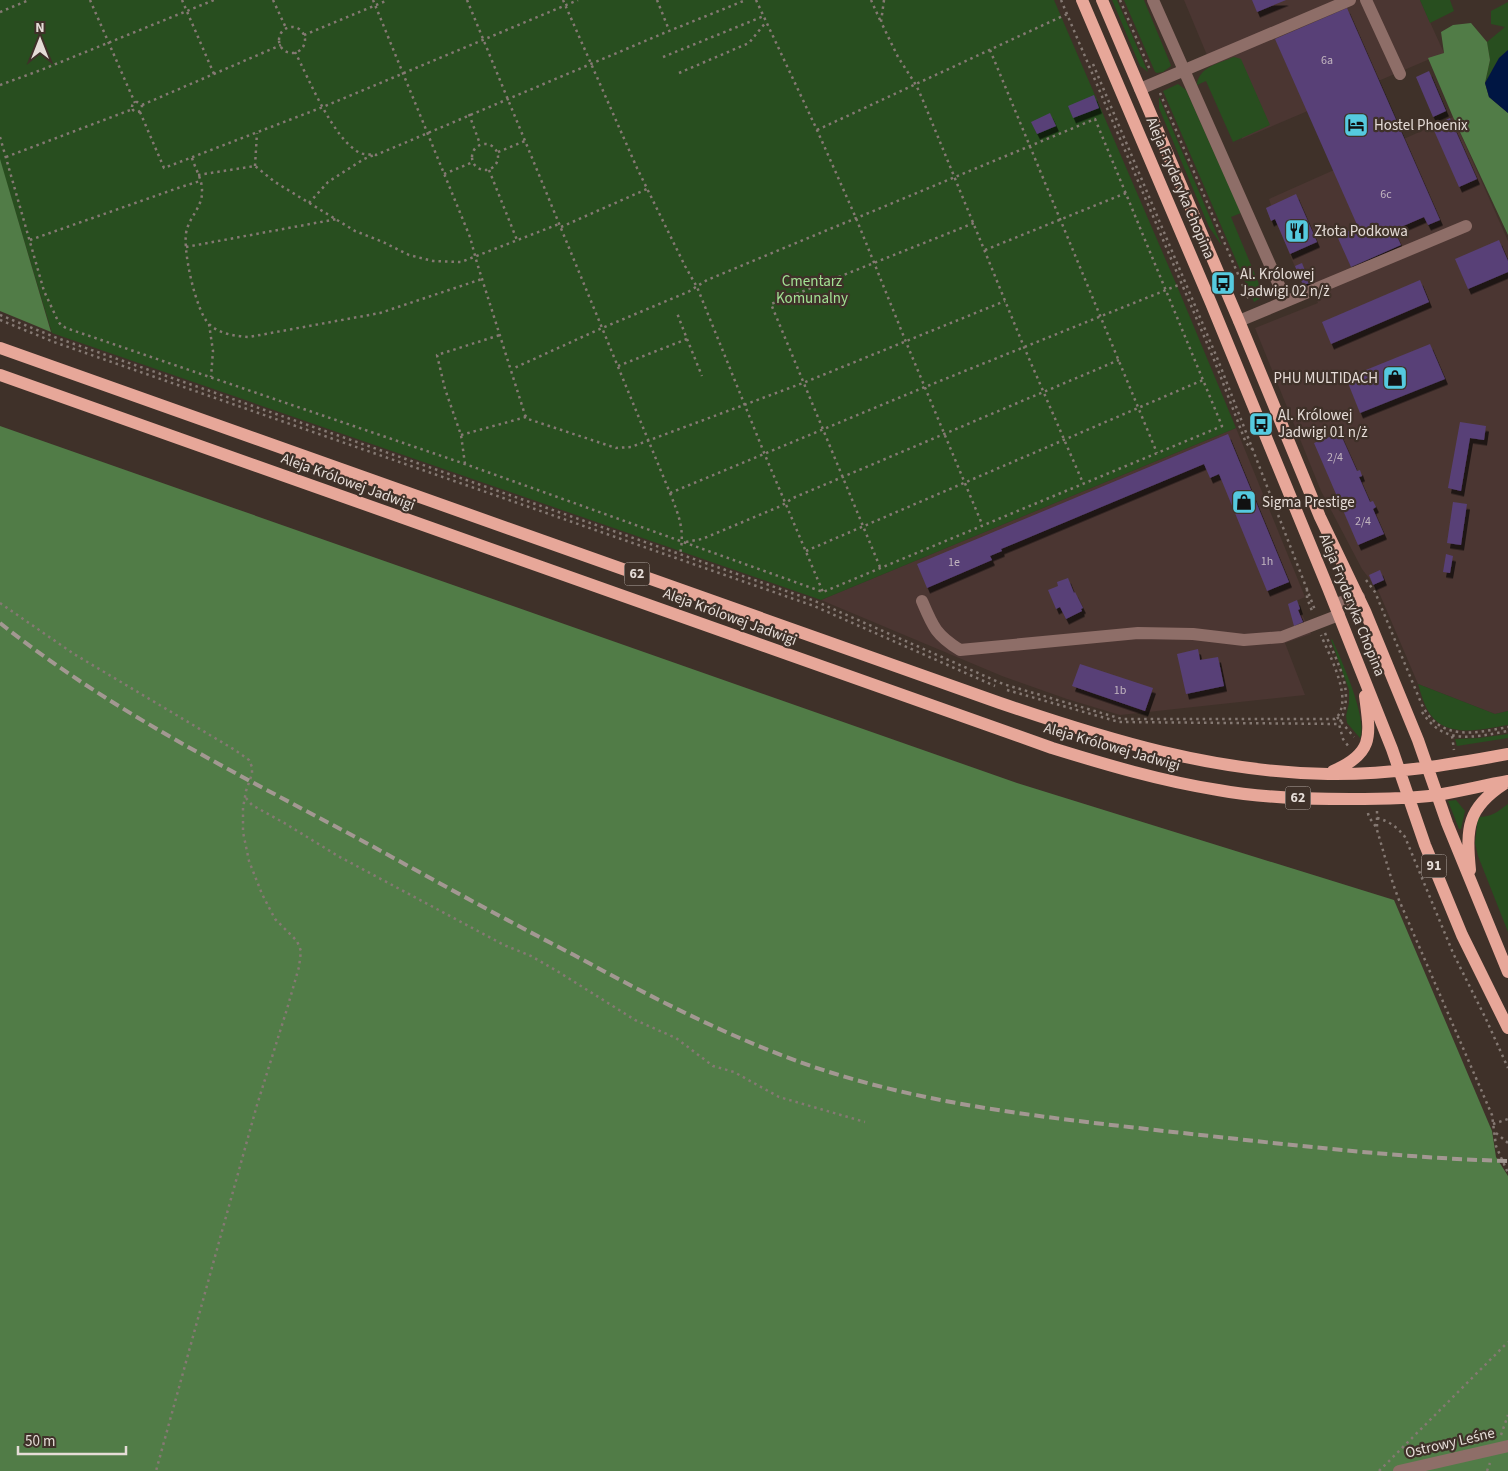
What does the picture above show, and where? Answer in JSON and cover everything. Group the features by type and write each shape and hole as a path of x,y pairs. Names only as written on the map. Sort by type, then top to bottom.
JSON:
{"main road":[{"name":"Aleja Fryderyka Chopina","path":"1082,0 1211,303 1337,610 1399,770 1407,797 1462,935 1508,1028"},
{"name":"Aleja Fryderyka Chopina","path":"1102,0 1239,320 1320,517 1359,597 1508,972"},
{"name":"Aleja Królowej Jadwigi","path":"0,348 1083,732 1164,754 1264,770 1328,774 1399,770"},
{"name":"Aleja Królowej Jadwigi","path":"0,375 1052,748 1162,779 1219,791 1272,797 1367,799 1407,797"},
{"path":"1328,774 1346,766 1360,754 1369,735 1364,679"},
{"name":"62","path":"1399,770 1508,754"},
{"path":"1472,884 1468,850 1468,833 1471,822 1475,811 1484,799 1508,781"},
{"name":"62","path":"1407,797 1437,795 1508,781"}],"street":[{"path":"1153,0 1286,301"},
{"path":"1140,89 1350,0"},
{"path":"1366,0 1400,74"},
{"path":"1239,320 1466,226"},
{"path":"922,601 933,628 944,640 960,650 1085,640 1138,633 1194,634 1244,640 1282,636 1318,623 1359,597"},
{"name":"Ostrowy Leśne","path":"1399,1471 1508,1446"}],"path":[{"path":"0,12 29,0"},
{"path":"90,0 135,103"},
{"path":"182,0 214,74"},
{"path":"0,85 214,0"},
{"path":"273,0 286,29"},
{"path":"373,0 470,237 526,417"},
{"path":"304,35 388,0"},
{"path":"467,0 670,493 682,526 680,554"},
{"path":"563,0 647,188 697,287 744,405 823,592"},
{"path":"142,105 140,112 164,168 323,107 578,0"},
{"path":"658,0 669,30"},
{"path":"308,203 328,182 364,159 669,30 746,0"},
{"path":"756,0 856,218 982,524"},
{"path":"871,0 900,61 916,85 1024,347 1083,483"},
{"path":"881,22 884,0"},
{"path":"1062,0 1215,362 1246,443 1253,450"},
{"path":"1120,0 1255,314"},
{"path":"817,130 1067,14"},
{"path":"663,57 764,16"},
{"path":"680,73 750,43 766,22"},
{"path":"297,28 304,35 305,40 301,49 295,52 287,51 281,46 280,34 286,29 297,28"},
{"path":"142,105 281,46"},
{"path":"990,50 1156,453"},
{"path":"295,52 323,107 338,131 351,146 362,154 376,154"},
{"path":"0,315 57,338 815,601 994,681 1122,719 1334,719 1339,714 1342,704 1341,684 1303,576 1218,360 1093,63"},
{"path":"135,103 139,102 142,105"},
{"path":"133,109 132,106 135,103"},
{"path":"133,109 136,112 140,112"},
{"path":"6,157 133,109"},
{"path":"469,114 480,144"},
{"path":"0,137 44,291 61,325 465,464 823,592 982,524 1222,426 1095,119 707,280 688,292 512,369"},
{"path":"255,166 257,133"},
{"path":"498,152 525,141"},
{"path":"480,144 490,144 498,152 498,162 489,170 480,170 473,162 473,152 480,144"},
{"path":"192,158 200,181 202,198 186,229 186,247 196,294 202,313 209,324 213,351 211,378"},
{"path":"444,174 473,162"},
{"path":"198,175 255,166 308,203 360,234 414,256 452,263 461,262 560,226 647,188"},
{"path":"489,170 518,240"},
{"path":"30,240 200,181"},
{"path":"985,250 1126,193"},
{"path":"186,247 337,219"},
{"path":"880,567 771,304 974,223"},
{"path":"209,324 234,336 249,337 380,313 482,279"},
{"path":"670,493 925,387 1181,284"},
{"path":"461,435 526,417 616,448 631,447 803,383 1005,301"},
{"path":"677,313 702,376"},
{"path":"0,320 64,346 814,606 1001,688 1119,722 1339,724"},
{"path":"465,464 461,435 445,389 437,354 500,335"},
{"path":"618,366 687,339"},
{"path":"682,542 702,539 781,506 785,502 843,476 1119,360"},
{"path":"806,551 1203,380"},
{"path":"1508,727 1473,733 1458,732 1443,727 1429,716 1422,705 1373,592 1420,708 1431,723 1444,732 1460,737 1474,737 1508,731"},
{"path":"0,603 90,663 245,756 252,764 253,771 246,791 243,808 244,832 250,861 262,894 275,919 297,941 301,951 299,967 229,1205 156,1471"},
{"path":"1318,623 1344,680 1347,691 1343,716 1339,724 1343,739 1346,744 1360,754"},
{"path":"246,791 246,798 252,805 338,856 504,945 548,966 635,1020 676,1038 712,1066 734,1072 779,1097 865,1122"},
{"path":"1367,799 1369,818 1377,830 1399,900 1488,1107 1495,1133 1496,1146 1508,1173"},
{"path":"1493,1124 1508,1119"},
{"path":"1495,1133 1508,1143"},
{"path":"1379,1471 1508,1342"}],"shaded area":[{"path":"1184,0 1420,0 1444,53 1242,139"},
{"path":"1453,117 1508,241 1508,711 1495,714 1418,684 1378,590 1362,569 1321,491 1255,328 1318,303 1310,283 1303,285 1275,219 1271,221 1266,208 1271,205 1269,199"},
{"path":"1236,428 1305,597 1296,601 1311,634 1285,643 1305,695 1120,715 1002,676 821,600"}],"green space":[{"name":"Cmentarz Komunalny","path":"0,0 1054,0 1236,428 821,600 52,333 0,161"},
{"path":"1112,0 1117,0 1148,72 1140,66"},
{"path":"1124,0 1144,0 1171,66 1163,72 1155,72"},
{"path":"1420,0 1450,0 1454,11 1430,23"},
{"path":"1508,2 1508,50 1499,58 1485,83 1490,60 1487,42 1505,27 1491,24 1491,11"},
{"path":"1471,23 1487,42 1490,60 1485,83 1489,97 1508,113 1508,235 1453,117 1428,58 1444,53 1441,32 1453,25"},
{"path":"1234,57 1241,59 1270,125 1233,142 1206,81 1197,85 1198,79 1205,70"},
{"path":"1178,84 1186,90 1241,213 1231,217 1264,296 1254,302 1163,91"},
{"path":"1159,97 1222,246 1209,227 1159,108"},
{"path":"0,159 51,332 0,311"},
{"path":"0,426 1017,783 1394,900 1492,1131 1496,1157 1508,1176 1508,1471 0,1471"},
{"path":"1332,639 1357,704 1360,717 1360,738 1347,723 1349,690"},
{"path":"1418,684 1495,714 1508,711 1508,725 1477,730 1456,730 1446,727 1437,722 1430,714"},
{"path":"1508,734 1508,738 1457,746 1455,739 1479,738"},
{"path":"1456,800 1465,811 1461,829 1459,829 1448,801"},
{"path":"1508,804 1508,932 1478,856 1475,843 1478,817 1491,815"}],"water":[{"path":"1508,50 1508,113 1489,97 1485,83 1499,58"}],"building":[{"path":"1252,0 1286,0 1257,12"},
{"path":"1347,8 1440,220 1428,225 1424,217 1394,230 1401,245 1351,267 1337,236 1358,227 1275,39"},
{"path":"1429,71 1446,111 1433,117 1416,77"},
{"path":"1094,95 1099,108 1073,118 1068,106"},
{"path":"1050,113 1056,126 1037,134 1031,122"},
{"path":"1450,118 1477,179 1459,187 1432,126"},
{"name":"Złota Podkowa","path":"1296,194 1317,242 1290,254 1275,219 1271,221 1266,208"},
{"path":"1499,240 1508,261 1508,272 1468,289 1455,259"},
{"path":"1302,263 1310,283 1303,285 1295,266"},
{"path":"1420,280 1429,302 1331,344 1322,322"},
{"name":"PHU MULTIDACH","path":"1430,344 1445,379 1360,413 1346,378"},
{"path":"1460,422 1486,426 1484,440 1470,438 1461,491 1448,488"},
{"path":"1340,433 1357,471 1360,470 1362,476 1359,477 1370,502 1373,501 1376,507 1373,509 1384,534 1358,545 1314,443"},
{"path":"1228,434 1289,582 1267,591 1219,474 1210,478 1204,464 1001,549 1002,551 990,556 992,560 927,588 917,564"},
{"path":"1453,502 1467,504 1461,545 1447,543"},
{"path":"1446,554 1453,556 1450,573 1443,572"},
{"path":"1380,570 1384,580 1373,585 1369,575"},
{"path":"1068,578 1083,608 1081,609 1082,611 1066,619 1060,607 1056,609 1048,590 1058,586 1057,582"},
{"path":"1297,600 1300,609 1298,610 1303,622 1294,626 1288,604"},
{"path":"1198,649 1200,660 1218,657 1224,686 1186,694 1177,654"},
{"path":"1080,664 1153,688 1145,711 1072,686"}],"railway":[{"path":"0,623 88,687 181,743 661,1001 780,1055 855,1080 900,1091 945,1101 1036,1116 1340,1150 1508,1161"}],"place":[{"name":"Hostel Phoenix","path":"1356,125"},
{"name":"Złota Podkowa","path":"1297,231"},
{"name":"Al. Królowej Jadwigi 02 n/ż","path":"1223,283"},
{"name":"PHU MULTIDACH","path":"1395,378"},
{"name":"Al. Królowej Jadwigi 01 n/ż","path":"1261,424"},
{"name":"Sigma Prestige","path":"1244,502"}]}
